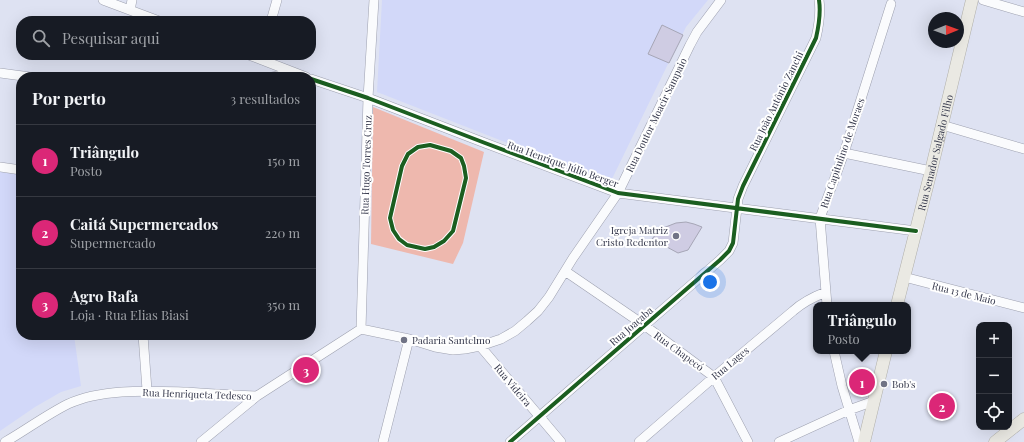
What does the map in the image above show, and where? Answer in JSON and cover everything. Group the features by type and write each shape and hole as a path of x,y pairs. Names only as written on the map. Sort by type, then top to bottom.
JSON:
{"main road":[{"name":"Rua Senador Salgado Filho","path":"898,302 972,0"},
{"path":"864,442 885,354"},
{"path":"995,442 1024,419"}],"street":[{"path":"103,0 146,16"},
{"path":"130,10 132,0"},
{"path":"272,16 277,0"},
{"name":"Rua Hugo Torres Cruz","path":"361,329 368,98 374,0"},
{"name":"Rua Doutor Moacir Sampaio","path":"361,329 409,339 435,347 452,350 465,349 501,339 514,331 538,311 549,297 618,193 690,45 697,32 721,0"},
{"name":"Rua João Antônio Zanchi","path":"737,208 738,199 743,186 816,38 820,18 819,0"},
{"path":"983,0 1024,12"},
{"name":"Rua Capitulino de Moraes","path":"827,302 820,218 844,153 891,4"},
{"path":"267,60 293,72"},
{"path":"0,73 16,75"},
{"name":"Rua Henrique Júlio Berger","path":"316,81 368,98 618,193 916,230"},
{"path":"942,124 1024,149"},
{"path":"844,153 931,171"},
{"path":"0,167 16,169"},
{"name":"Rua Joaçaba","path":"510,442 729,251 733,243 737,208"},
{"name":"Rua Chapecó","path":"565,272 644,325 714,377"},
{"name":"Rua 13 de Maio","path":"904,277 1024,308"},
{"name":"Rua Lages","path":"639,442 803,302 826,292"},
{"path":"202,442 257,396 361,329"},
{"path":"383,442 409,339"},
{"path":"142,340 147,390"},
{"name":"Rua Videira","path":"480,346 561,442"},
{"path":"835,354 842,386 859,442"},
{"path":"714,377 748,442"},
{"name":"Rua Henriqueta Tedesco","path":"7,441 38,420 68,404 100,395 147,390 257,396"},
{"path":"779,442 849,410 874,401"}],"shaded area":[{"path":"382,0 708,0 686,27 610,183 377,92"},
{"path":"373,107 484,152 463,243 453,264 371,244"},
{"path":"0,172 16,174 16,340 75,340 81,386 61,392 35,407 0,431"}],"building":[{"path":"662,25 683,35 669,63 648,54"},
{"name":"Igreja Matriz Cristo Redentor","path":"686,222 702,227 688,250 678,253 652,239 663,228 676,223"}],"cycle path":[{"path":"510,442 729,251 733,243 738,199 743,186 816,38 820,10 819,0"},
{"path":"316,81 368,98 618,193 916,231"},
{"path":"430,145 451,151 461,158 466,178 453,231 444,241 434,247 425,249 407,245 399,239 393,230 390,218 402,166 408,154 418,147 430,145"}],"place":[{"name":"Igreja Matriz Cristo Redentor","path":"676,236"},
{"name":"Padaria Santelmo","path":"404,340"},
{"name":"Agro Rafa","path":"306,370"},
{"name":"Triângulo","path":"862,382"},
{"name":"Bob's","path":"884,384"},
{"name":"Caitá Supermercados","path":"942,406"}]}
